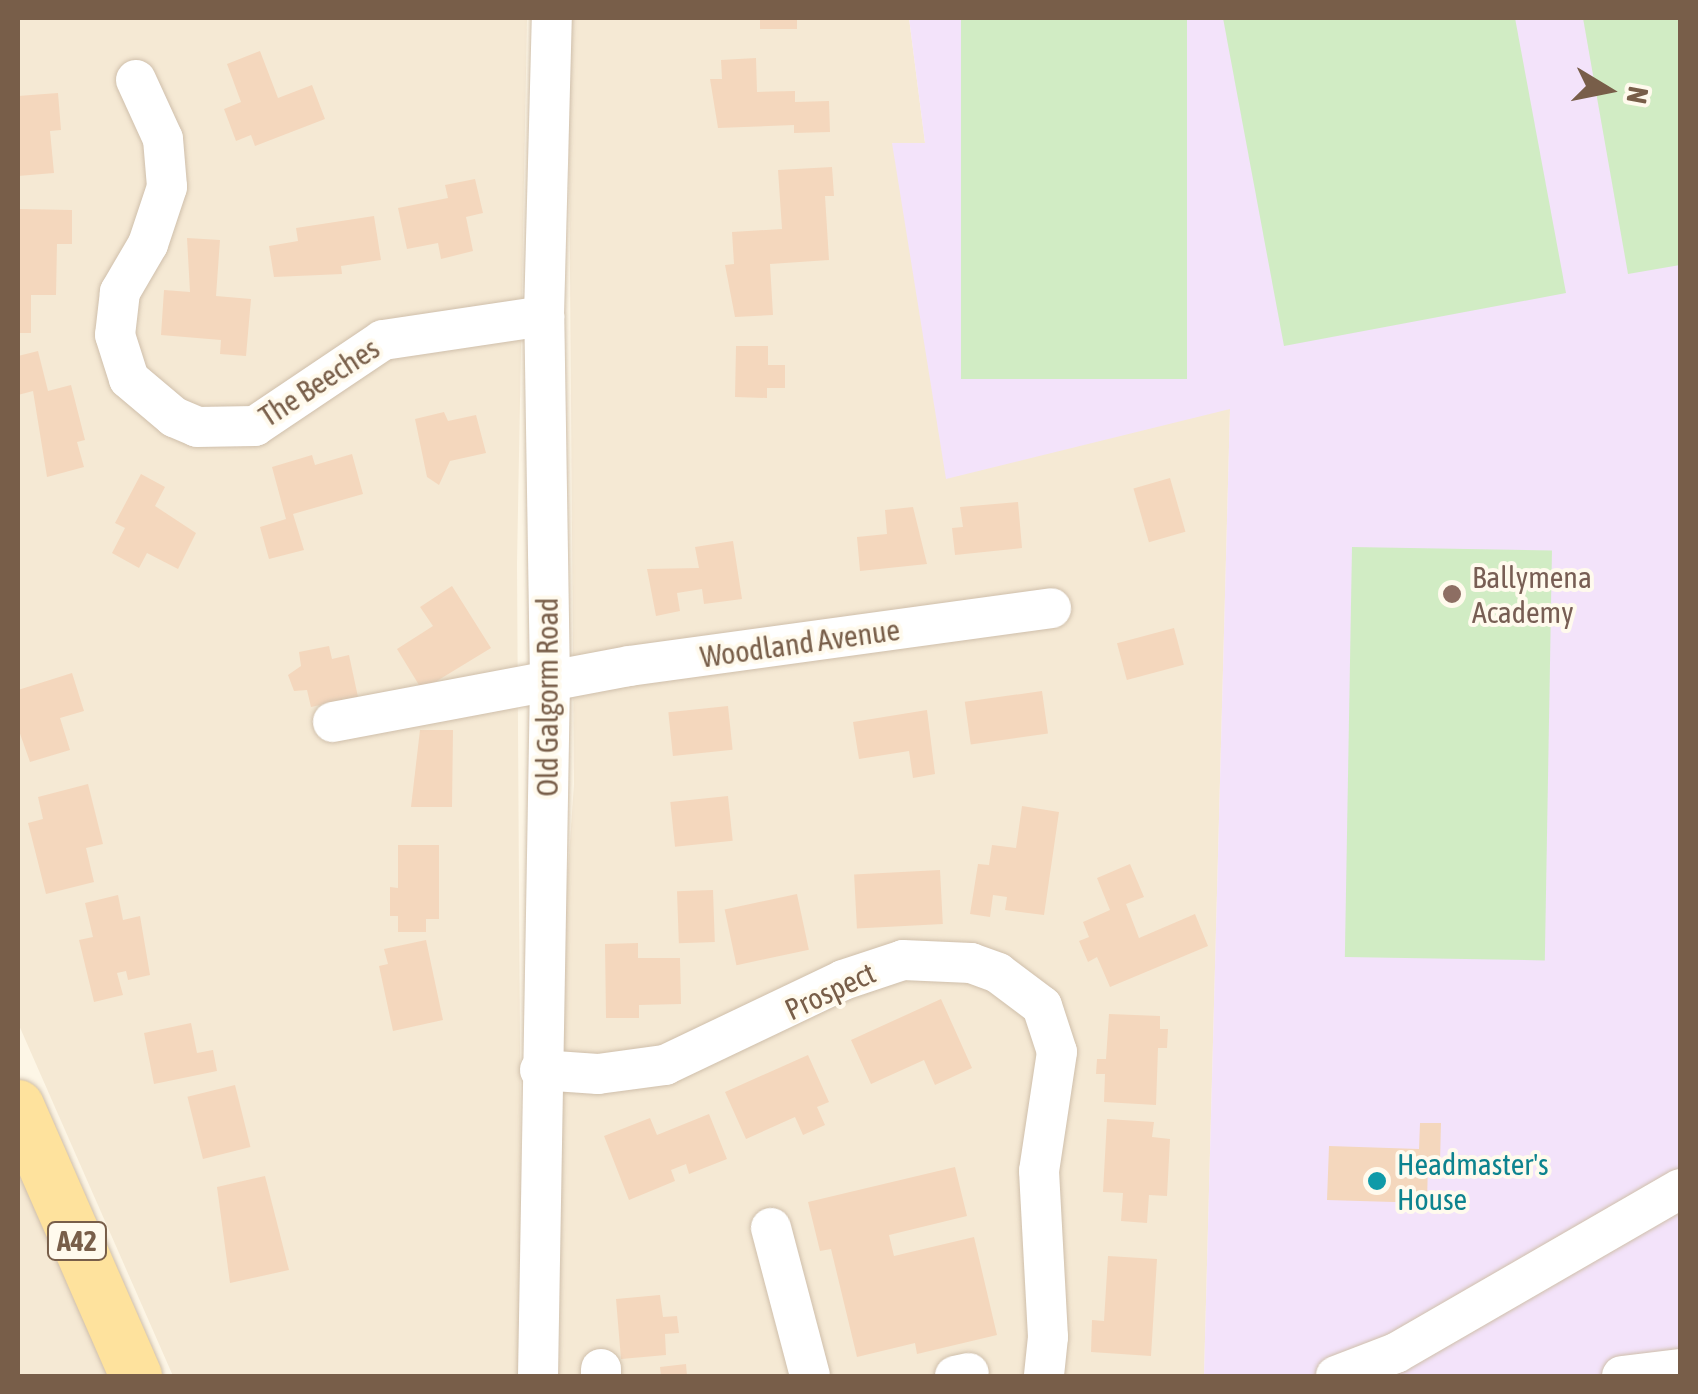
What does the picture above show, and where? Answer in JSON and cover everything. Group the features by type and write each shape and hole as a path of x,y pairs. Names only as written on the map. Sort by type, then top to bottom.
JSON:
{"main road":[{"name":"A42","path":"18,1106 136,1376"}],"street":[{"name":"Old Galgorm Road","path":"538,1376 540,1070 550,682 544,316 552,18"},
{"name":"The Beeches","path":"136,80 163,140 167,188 148,244 120,292 116,336 128,379 174,417 196,427 254,426 383,340 544,316"},
{"name":"Woodland Avenue","path":"333,722 550,682 1051,608"},
{"name":"Prospect","path":"540,1070 598,1074 665,1065 843,980 903,960 971,964 998,973 1042,1006 1057,1052 1040,1171 1048,1336 1044,1376"},
{"path":"1336,1376 1396,1352 1680,1189"},
{"path":"771,1228 810,1376"},
{"path":"1622,1376 1680,1368"}],"shaded area":[{"path":"18,18 527,18 517,564 522,1376 173,1376 18,1023"},
{"path":"568,18 909,18 925,143 893,143 1230,409 1204,1376 559,1376 564,927 574,784"},
{"name":"Ballymena Academy","path":"909,18 1680,18 1680,1376 1204,1376 1230,409 946,479 892,143 925,143"},
{"path":"18,1153 117,1376 18,1376"}],"green space":[{"path":"961,18 1187,18 1187,379 961,379"},
{"path":"1223,18 1515,18 1566,293 1284,346"},
{"path":"1583,18 1680,18 1680,265 1628,274"},
{"path":"1352,547 1552,550 1545,960 1345,957"}],"building":[{"path":"760,18 797,18 797,29 760,29"},
{"path":"260,51 278,98 312,85 325,119 255,146 251,135 236,141 224,109 241,102 227,64"},
{"path":"756,58 757,92 795,91 795,102 829,101 830,132 794,133 794,125 718,128 710,79 722,79 721,60"},
{"path":"58,93 61,130 50,131 54,173 18,176 18,96"},
{"path":"832,167 834,196 825,196 829,260 770,264 773,315 735,317 725,265 734,264 732,232 782,229 778,170"},
{"path":"475,179 483,213 466,217 473,251 441,259 438,243 407,249 398,208 448,198 445,185"},
{"path":"19,209 72,210 72,244 57,244 56,295 31,295 31,333 18,333"},
{"path":"374,216 381,260 341,266 342,274 274,277 269,246 298,241 296,228"},
{"path":"187,238 220,240 216,296 251,299 246,356 220,354 221,340 161,335 164,290 190,292"},
{"path":"736,346 768,346 768,365 785,365 785,388 767,388 767,398 735,397"},
{"path":"38,351 48,391 71,385 85,440 77,442 84,467 47,477 33,391 18,395 18,356"},
{"path":"444,412 448,421 476,415 486,453 450,461 439,485 427,477 415,419"},
{"path":"352,454 363,494 293,514 304,550 269,559 260,527 286,519 272,467 312,455 315,465"},
{"path":"141,474 165,487 155,506 196,533 178,569 147,553 139,568 112,553 125,528 115,523"},
{"path":"1170,478 1185,532 1149,542 1133,488"},
{"path":"1018,502 1022,548 955,555 952,528 963,527 960,507"},
{"path":"913,507 927,564 860,571 857,537 887,534 885,510"},
{"path":"733,541 742,599 704,604 702,589 677,593 680,611 656,616 647,569 699,568 695,547"},
{"path":"452,586 491,648 422,690 397,649 433,626 420,607"},
{"path":"1174,628 1184,665 1127,680 1117,643"},
{"path":"329,646 332,659 349,655 358,697 311,707 307,690 294,691 288,675 301,666 299,652"},
{"path":"72,673 84,711 60,718 70,750 30,762 18,728 18,690"},
{"path":"1042,691 1048,734 971,744 965,702"},
{"path":"728,706 733,750 673,756 668,712"},
{"path":"927,710 935,774 913,778 909,751 859,759 853,722"},
{"path":"420,730 453,730 452,807 411,807"},
{"path":"88,784 103,844 86,848 94,882 46,894 28,823 43,819 38,797"},
{"path":"728,796 733,841 675,847 670,802"},
{"path":"1022,806 1059,812 1044,915 1005,910 1007,897 993,895 990,917 970,914 978,864 989,865 992,845 1016,848"},
{"path":"398,845 439,845 439,919 426,919 426,932 398,932 398,916 390,916 390,887 398,888"},
{"path":"1130,864 1144,897 1126,904 1139,938 1195,914 1208,946 1110,987 1097,957 1088,962 1079,941 1089,937 1083,922 1110,910 1097,878"},
{"path":"940,870 943,924 857,928 854,875"},
{"path":"713,890 715,942 679,943 677,891"},
{"path":"797,894 809,950 736,965 725,909"},
{"path":"118,895 123,920 140,916 150,975 128,980 126,971 117,973 123,995 94,1002 79,940 93,937 85,903"},
{"path":"426,940 443,1020 393,1031 379,966 388,964 384,949"},
{"path":"638,943 638,958 680,958 681,1004 639,1005 639,1018 606,1018 605,944"},
{"path":"941,999 972,1068 935,1085 924,1060 871,1084 851,1040"},
{"path":"1109,1014 1160,1016 1160,1029 1168,1029 1167,1048 1158,1048 1156,1105 1104,1102 1105,1074 1096,1074 1097,1059 1106,1059"},
{"path":"191,1023 197,1053 213,1050 217,1071 154,1084 144,1033"},
{"path":"808,1055 829,1102 817,1107 825,1125 803,1135 795,1117 746,1139 725,1092"},
{"path":"235,1085 250,1147 203,1159 187,1097"},
{"path":"709,1114 727,1159 689,1174 686,1164 671,1170 675,1181 629,1200 604,1136 650,1118 657,1135"},
{"path":"1107,1119 1154,1122 1152,1137 1170,1139 1167,1196 1149,1195 1147,1223 1121,1221 1123,1193 1103,1192"},
{"name":"Headmaster's House","path":"1420,1123 1441,1123 1440,1162 1428,1162 1427,1203 1327,1200 1329,1146 1419,1149"},
{"path":"955,1167 967,1216 889,1235 894,1256 974,1237 997,1335 917,1354 915,1343 857,1357 831,1249 820,1251 808,1202"},
{"path":"265,1176 289,1270 230,1283 217,1187"},
{"path":"1108,1256 1157,1259 1151,1356 1091,1352 1092,1320 1104,1321"},
{"path":"660,1295 663,1317 677,1316 679,1333 665,1334 666,1355 621,1359 616,1299"},
{"path":"686,1364 687,1376 661,1376 660,1367"}],"place":[{"name":"Ballymena Academy","path":"1452,594"},
{"name":"Headmaster's House","path":"1377,1181"}]}
